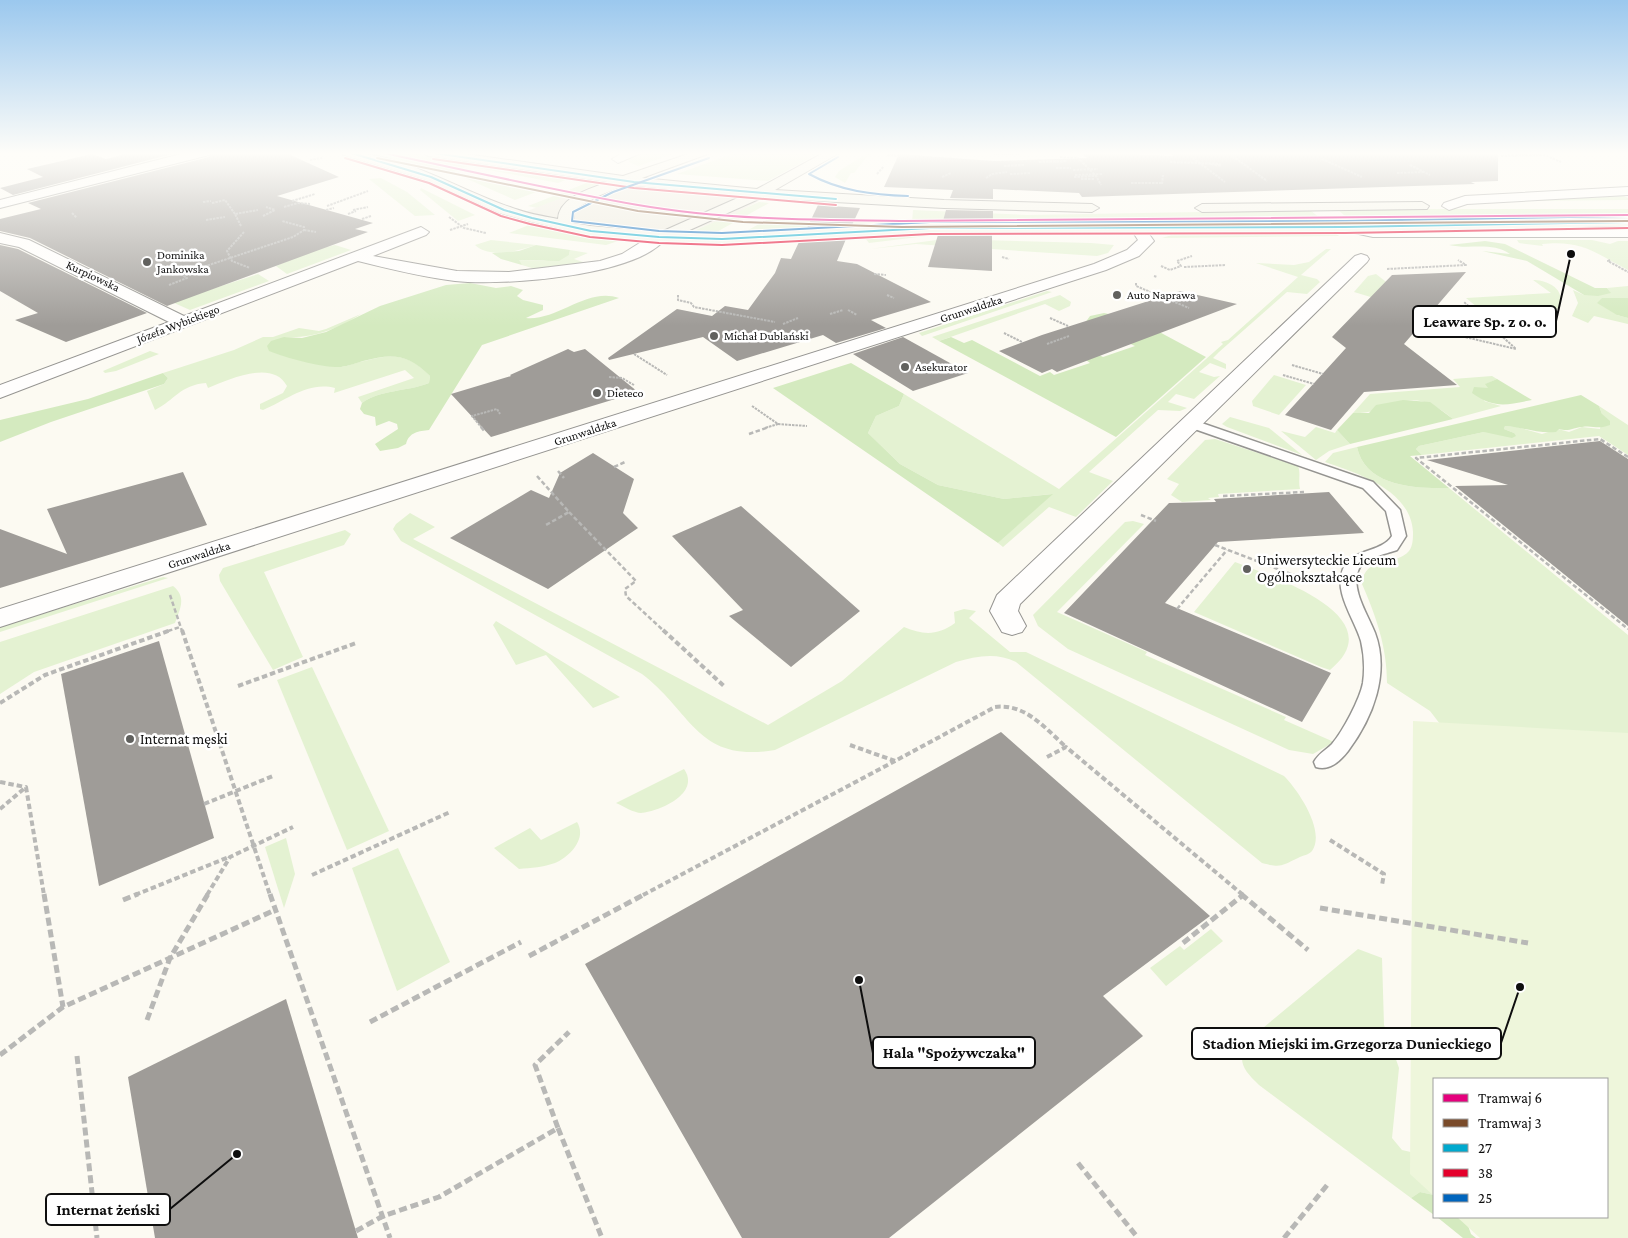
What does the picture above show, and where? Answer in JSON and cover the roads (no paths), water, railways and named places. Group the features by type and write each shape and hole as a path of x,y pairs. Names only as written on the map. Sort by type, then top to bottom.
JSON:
{"main road":[{"path":"503,210 567,227 660,237 722,239 930,228 1136,226 1345,227 1628,222"},
{"path":"567,210 564,218 567,227"},
{"path":"660,237 722,210"}],"street":[{"name":"Grunwaldzka","path":"0,618 1100,267 1133,253 1146,241 1136,226"},
{"path":"1345,227 1373,232 1399,233 1628,232"},
{"name":"Józefa Wybickiego","path":"0,392 421,232"},
{"path":"355,256 410,269 457,276 509,277 602,266 628,257 660,237"},
{"name":"Kurpiowska","path":"0,238 24,243 117,287 183,322"},
{"path":"1012,626 1004,611 1007,601 1361,259"}],"lane":[{"path":"1190,423 1344,475 1368,486 1384,498 1393,510 1399,536 1392,547 1365,557 1352,566 1348,581 1369,640 1372,679 1370,690 1345,743 1323,762"}],"tram line":[{"name":"3","path":"632,210 690,218 743,222 902,227 1628,221"},
{"name":"6","path":"674,210 797,219 903,221 1628,215"}],"place":[{"name":"Leaware Sp. z o. o.","path":"1571,254"},
{"name":"Dominika Jankowska","path":"147,262"},
{"name":"Auto Naprawa","path":"1117,295"},
{"name":"Michał Dublański","path":"714,336"},
{"name":"Asekurator","path":"905,367"},
{"name":"Dieteco","path":"597,393"},
{"name":"Uniwersyteckie Liceum Ogólnokształcące","path":"1247,569"},
{"name":"Internat męski","path":"130,739"},
{"name":"Hala \"Spożywczaka\"","path":"859,980"},
{"name":"Stadion Miejski im.Grzegorza Dunieckiego","path":"1520,987"},
{"name":"Internat żeński","path":"237,1154"}]}
